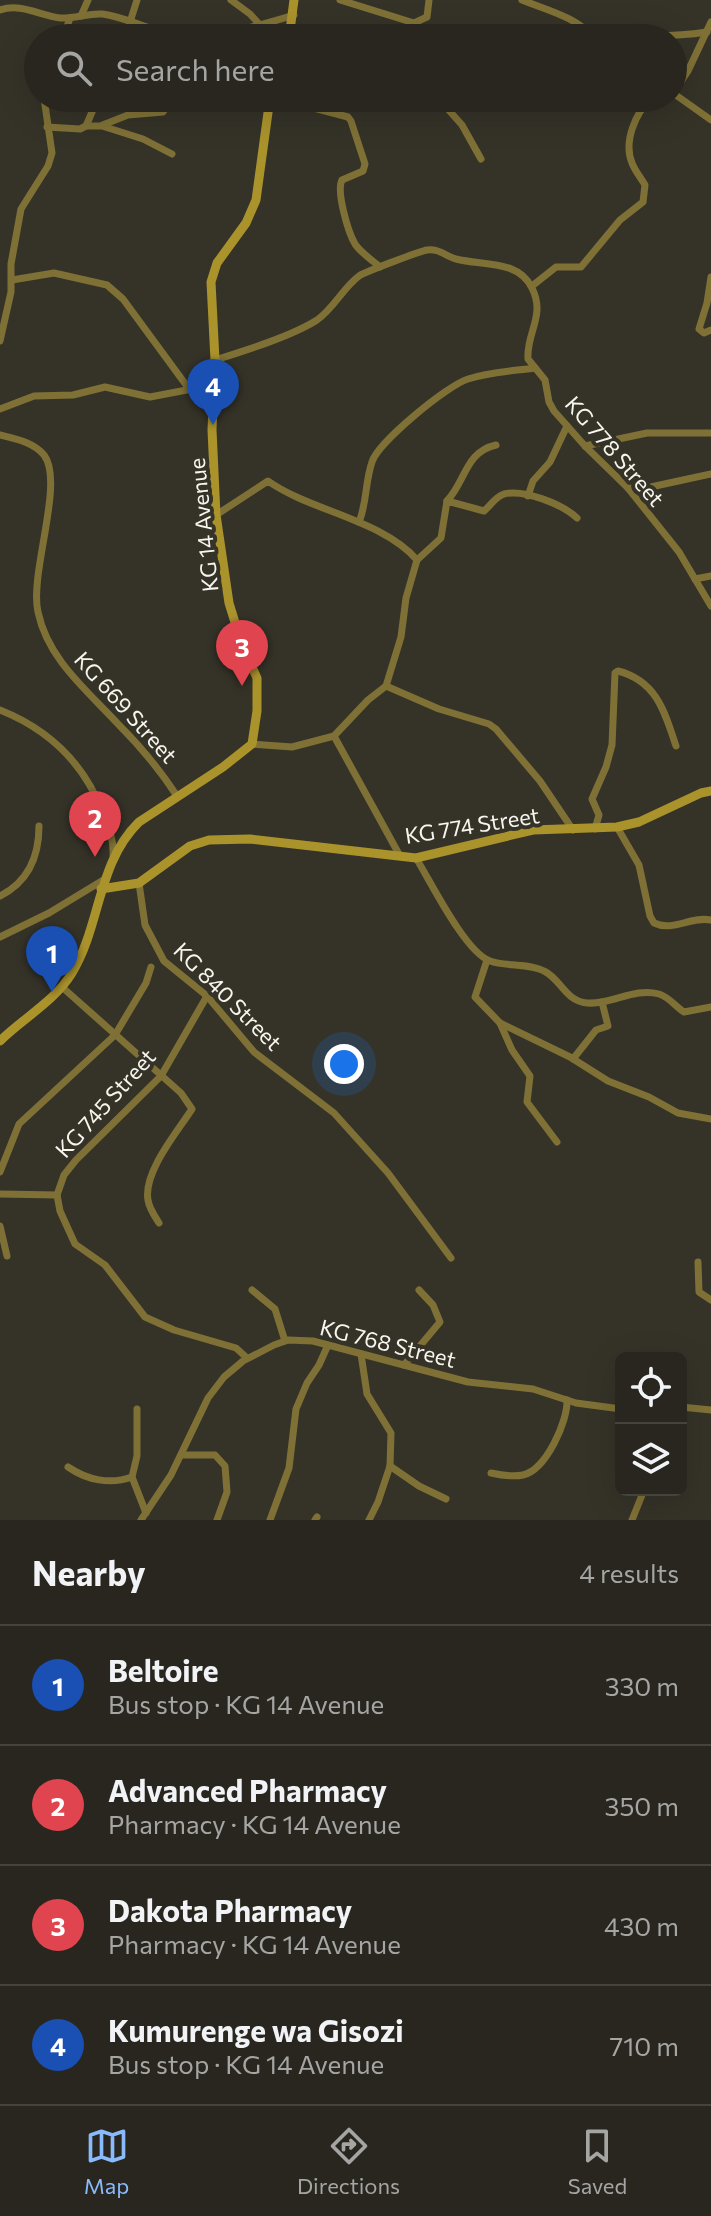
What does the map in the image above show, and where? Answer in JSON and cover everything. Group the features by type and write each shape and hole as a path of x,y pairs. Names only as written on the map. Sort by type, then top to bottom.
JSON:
{"main road":[{"path":"292,24 294,0"},
{"name":"KG 14 Avenue","path":"252,744 257,678 242,645 229,603 216,515 212,271 246,223 256,200 268,112"},
{"path":"1,1038 62,987 80,958 113,856 139,822 223,767 252,744"},
{"name":"KG 774 Street","path":"101,889 139,883 190,846 209,840 250,839 416,858 533,830 617,827 639,822 711,791"}],"street":[{"path":"81,16 88,0"},
{"path":"132,22 137,0"},
{"path":"231,0 259,24"},
{"path":"340,0 414,23 427,17 429,0"},
{"path":"522,0 575,24"},
{"path":"0,10 20,7 49,16 70,18 104,14 140,24"},
{"path":"263,24 294,15"},
{"path":"68,24 70,18"},
{"path":"687,72 711,22"},
{"path":"687,34 707,32"},
{"path":"687,103 711,120"},
{"path":"0,341 21,209 48,166 52,153 45,112"},
{"path":"86,126 92,112"},
{"path":"100,126 128,115 163,112"},
{"path":"329,112 348,117 351,121 365,164 363,171 342,180 339,185 346,221 356,245 380,267"},
{"path":"450,112 462,125 481,159"},
{"path":"215,360 317,319 358,276 429,250 459,260 503,266 518,272 532,286 556,267 575,268 585,264 620,220 643,202 645,185 632,165 629,148 639,112"},
{"path":"47,127 80,129 100,126 143,139 172,154"},
{"path":"12,280 54,273 107,285 123,299 189,389"},
{"path":"711,277 699,329 704,333 711,330"},
{"name":"KG 778 Street","path":"532,286 538,318 527,352 529,362 545,380 549,402 585,446 628,488 679,552 711,606"},
{"path":"359,522 365,508 372,459 418,413 447,389 470,378 535,368"},
{"path":"0,409 34,396 73,395 105,387 150,397 213,385"},
{"path":"528,496 533,481 550,462 567,426"},
{"path":"585,446 647,433 711,433"},
{"name":"KG 669 Street","path":"0,435 23,440 32,446 45,456 49,470 50,496 36,584 37,610 45,635 67,671 162,773 177,796"},
{"path":"252,744 292,747 334,736 386,686 401,637 405,603 417,560 441,538 447,501 456,491 470,460 487,447 496,445"},
{"path":"628,488 646,488 711,474"},
{"path":"216,515 250,496 266,481 292,496 359,522 406,549 417,560"},
{"path":"447,501 481,511 487,510 501,495 515,493 561,506 577,518"},
{"path":"695,579 711,576"},
{"path":"595,829 599,815 592,799 612,745 615,673 630,675 658,696 676,746"},
{"path":"386,686 496,729 540,781 574,830"},
{"path":"0,710 24,720 52,739 71,758 88,780 99,804 112,838 113,856"},
{"path":"334,736 400,856"},
{"path":"0,896 22,880 31,867 38,847 39,826"},
{"path":"617,827 639,865 654,923 667,927 702,918 711,920"},
{"path":"416,858 461,933 487,960 541,969 576,1000 584,1003 644,993 659,994 684,1012 711,1007"},
{"path":"0,937 49,913 105,879"},
{"name":"KG 840 Street","path":"139,883 145,925 164,961 207,996 254,1052 334,1113 388,1173 451,1258"},
{"path":"487,960 475,997 500,1023 573,1059 608,1081 649,1097 668,1109 711,1119"},
{"path":"0,1172 13,1135 24,1117 115,1035 146,983 151,967"},
{"path":"62,987 181,1093 192,1109 150,1181 148,1204 159,1223"},
{"name":"KG 745 Street","path":"57,1195 64,1175 76,1160 161,1076 207,996"},
{"path":"573,1059 596,1030 608,1026 602,1002"},
{"path":"500,1023 512,1050 530,1076 527,1102 530,1109 557,1142"},
{"path":"0,1194 57,1195 60,1211 75,1244 105,1265 145,1317 174,1330 236,1348 247,1358"},
{"path":"0,1226 7,1256"},
{"path":"698,1262 699,1292 711,1300"},
{"path":"252,1290 275,1309 285,1341"},
{"path":"404,1365 440,1322 433,1305 419,1290"},
{"name":"KG 768 Street","path":"144,1517 181,1455 208,1398 224,1377 247,1358 285,1341 328,1345 484,1386 533,1389 567,1400 615,1408"},
{"path":"270,1520 289,1468 296,1409 328,1345"},
{"path":"361,1354 367,1394 391,1433 390,1466 369,1520"},
{"path":"491,1473 523,1475 530,1472 561,1431 567,1400"},
{"path":"687,1407 710,1409"},
{"path":"137,1409 137,1456 132,1477 144,1517"},
{"path":"181,1455 215,1455 225,1466 227,1492 217,1520"},
{"path":"390,1466 419,1486 446,1499"},
{"path":"68,1467 90,1479 109,1481 132,1477"},
{"path":"632,1520 642,1496"}],"place":[{"name":"Kumurenge wa Gisozi","path":"213,425"},
{"name":"Dakota Pharmacy","path":"242,686"},
{"name":"Advanced Pharmacy","path":"95,857"},
{"name":"Beltoire","path":"52,992"}]}
